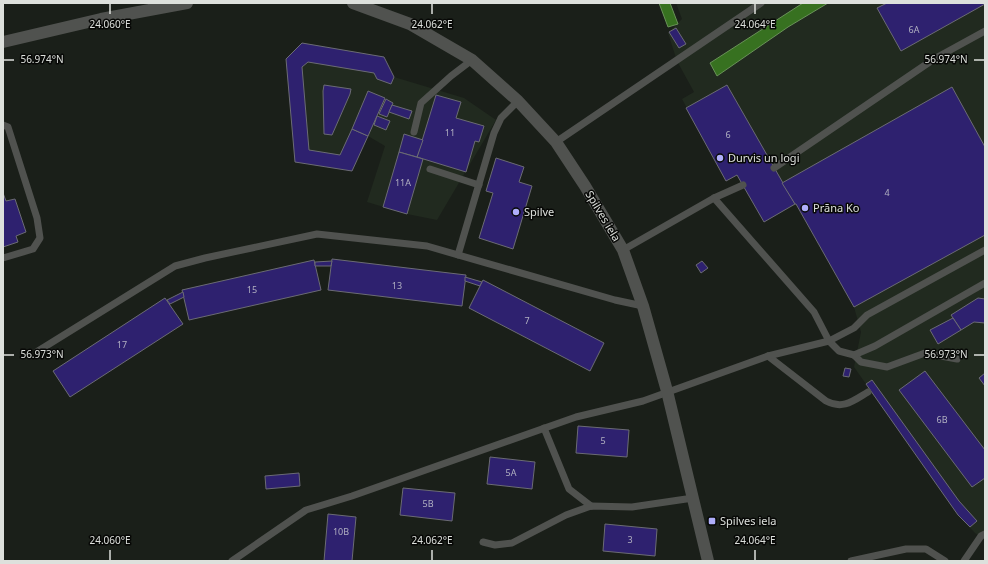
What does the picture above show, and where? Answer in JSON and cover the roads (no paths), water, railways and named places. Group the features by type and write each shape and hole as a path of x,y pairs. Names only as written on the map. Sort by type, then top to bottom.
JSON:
{"street":[{"path":"3,42 100,19 187,3"},
{"name":"Spilves iela","path":"353,3 410,24 472,60 518,101 556,142 585,186 624,250 643,306 667,391 708,561"}],"lane":[{"path":"556,142 761,3"},
{"path":"774,168 934,59 985,31"},
{"path":"414,132 421,103 451,76 472,60"},
{"path":"458,255 494,133 501,118 518,101"},
{"path":"3,125 8,127 37,218 40,238 32,249 3,258"},
{"path":"430,169 479,185"},
{"path":"624,250 714,198 743,185"},
{"path":"714,198 814,312 829,340 839,351 854,355 861,362 887,367 925,353 957,359"},
{"path":"38,351 175,266 212,256 317,234 427,246 615,300 643,306"},
{"path":"232,561 306,510 352,496 576,417 642,401 768,356 829,340 854,328 867,314 985,250"},
{"path":"854,355 875,346 985,283"},
{"path":"768,356 834,406 847,404 868,392"},
{"path":"544,428 570,489 591,506"},
{"path":"483,542 495,545 512,543 566,515 591,506 632,507 693,498"},
{"path":"964,561 981,536 985,534"},
{"path":"851,561 906,549 926,549 945,561"}],"place":[{"name":"Durvis un logi","path":"720,158"},
{"name":"Prāna Ko","path":"805,208"},
{"name":"Spilve","path":"516,212"},
{"name":"Spilves iela","path":"712,521"}]}
